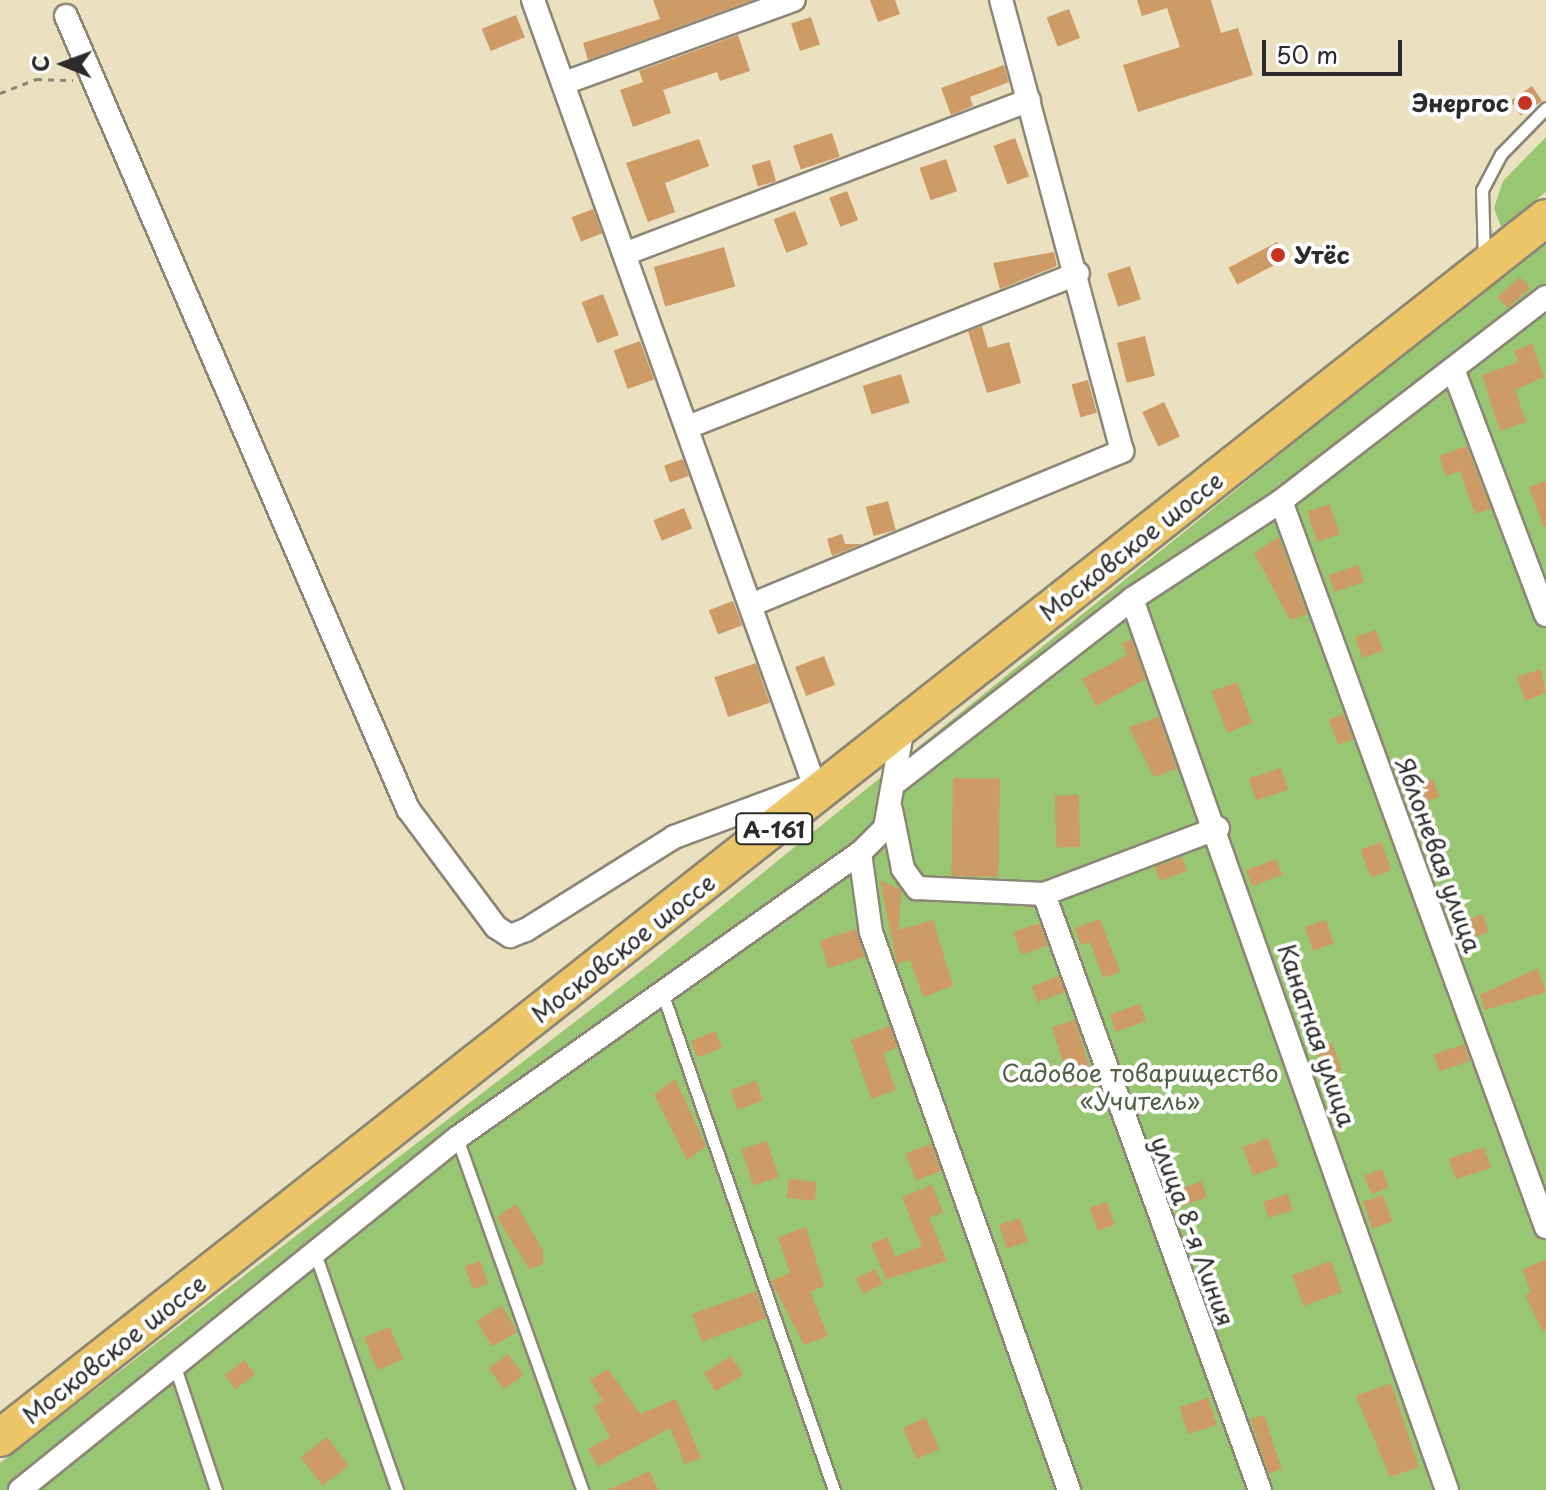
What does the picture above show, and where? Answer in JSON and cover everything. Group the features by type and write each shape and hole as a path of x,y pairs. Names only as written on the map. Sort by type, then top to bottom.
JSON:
{"highway":[{"name":"Московское шоссе","path":"0,1438 816,790 903,727 1546,218"}],"street":[{"path":"66,16 408,809 496,927 510,936 526,930 674,837 816,790 567,82 533,0"},
{"path":"567,82 794,0"},
{"path":"751,605 1122,451 1078,273 1001,0"},
{"path":"627,253 1029,100"},
{"path":"688,427 1078,273"},
{"path":"895,783 1132,599 1281,501 1546,297"},
{"path":"1453,369 1546,615"},
{"name":"Яблоневая улица","path":"1281,501 1546,1227"},
{"name":"Канатная улица","path":"1132,599 1218,828 1447,1490"},
{"path":"22,1489 316,1256 457,1138 860,853 885,828 891,809 903,727"},
{"path":"891,809 903,869 917,888 1044,894 1218,828"},
{"path":"860,853 871,932 1069,1490"},
{"name":"улица 8-я Линия","path":"1044,894 1260,1490"}],"lane":[{"path":"1485,267 1482,190 1501,154 1546,108"},
{"path":"662,992 834,1490"},
{"path":"457,1138 582,1490"},
{"path":"316,1256 397,1490"},
{"path":"175,1367 216,1490"}],"path":[{"path":"0,93 52,76 96,88"}],"green space":[{"path":"1546,137 1546,192 1501,227 1494,208 1503,181"},
{"name":"Садовое товарищество «Учитель»","path":"1546,239 1546,1490 0,1490 0,1463 649,965"}],"building":[{"path":"653,0 753,0 588,60 583,43 660,19"},
{"path":"870,0 895,0 900,14 878,22"},
{"path":"1137,0 1211,0 1221,33 1238,28 1253,75 1138,112 1123,65 1180,47 1167,8 1142,16"},
{"path":"1069,9 1080,38 1058,47 1047,18"},
{"path":"516,15 525,37 491,51 482,29"},
{"path":"811,17 820,45 800,51 791,23"},
{"path":"738,35 750,71 720,81 717,72 663,90 671,113 633,127 620,90 643,82 639,71"},
{"path":"1004,65 1009,82 970,97 973,106 951,115 941,88"},
{"path":"1532,86 1542,101 1521,115 1510,101"},
{"path":"832,133 840,157 801,169 793,146"},
{"path":"1015,138 1029,177 1007,184 993,146"},
{"path":"699,139 709,166 665,183 675,212 648,222 626,163"},
{"path":"946,159 957,191 931,200 920,168"},
{"path":"770,160 776,181 758,186 752,165"},
{"path":"847,191 858,220 840,227 829,198"},
{"path":"593,209 602,233 581,242 572,217"},
{"path":"795,211 808,245 786,253 774,219"},
{"path":"1277,242 1286,259 1237,285 1228,268"},
{"path":"724,247 735,286 665,307 654,267"},
{"path":"1054,252 1057,266 1000,289 993,263"},
{"path":"1130,266 1141,299 1118,307 1107,273"},
{"path":"1520,277 1530,288 1508,308 1498,297"},
{"path":"603,294 619,335 597,343 582,302"},
{"path":"982,326 988,348 1009,342 1021,383 987,393 968,331"},
{"path":"1145,336 1155,376 1127,383 1117,343"},
{"path":"640,341 654,380 628,389 614,351"},
{"path":"1532,344 1544,377 1515,390 1526,422 1500,431 1482,375 1518,362 1514,351"},
{"path":"901,374 910,403 872,414 863,386"},
{"path":"1088,380 1097,413 1080,417 1072,384"},
{"path":"1164,402 1180,436 1158,447 1142,412"},
{"path":"1467,446 1491,509 1475,514 1460,471 1446,476 1439,456"},
{"path":"683,459 689,476 670,483 664,466"},
{"path":"1546,481 1546,527 1544,528 1529,487"},
{"path":"888,501 896,530 874,536 866,507"},
{"path":"1330,504 1340,534 1317,542 1307,511"},
{"path":"684,508 692,528 662,541 653,520"},
{"path":"842,534 845,544 862,544 832,556 827,539"},
{"path":"1279,537 1307,614 1290,620 1254,553"},
{"path":"1358,565 1364,582 1335,592 1329,575"},
{"path":"733,601 742,625 718,635 709,610"},
{"path":"1376,630 1383,651 1362,658 1355,637"},
{"path":"1131,639 1146,679 1096,706 1082,679 1127,655 1122,644"},
{"path":"824,656 835,685 806,696 795,667"},
{"path":"756,663 770,703 728,717 714,677"},
{"path":"1541,669 1546,693 1525,701 1517,677"},
{"path":"1237,682 1252,723 1227,733 1212,691"},
{"path":"1344,714 1353,739 1338,745 1329,719"},
{"path":"1159,717 1177,769 1154,777 1129,727"},
{"path":"1281,768 1288,790 1256,800 1249,779"},
{"path":"953,778 1000,779 998,877 951,876"},
{"path":"1433,779 1440,797 1424,803 1417,785"},
{"path":"1055,795 1079,795 1080,847 1056,847"},
{"path":"1381,842 1391,870 1371,878 1360,850"},
{"path":"1182,857 1187,871 1160,881 1155,867"},
{"path":"1276,859 1282,875 1252,886 1246,870"},
{"path":"880,880 901,890 899,930 933,920 953,986 923,997 910,960 897,964"},
{"path":"1483,914 1489,932 1466,939 1460,921"},
{"path":"1100,919 1120,972 1103,978 1090,942 1081,945 1075,928"},
{"path":"1326,920 1334,944 1313,951 1305,927"},
{"path":"1040,923 1048,946 1021,955 1014,932"},
{"path":"856,929 865,957 829,968 820,941"},
{"path":"1538,968 1546,992 1485,1010 1480,995"},
{"path":"1059,976 1065,992 1038,1002 1032,986"},
{"path":"1140,1004 1146,1021 1116,1031 1110,1014"},
{"path":"1075,1020 1093,1080 1070,1087 1052,1027"},
{"path":"890,1026 897,1048 883,1053 896,1090 871,1099 851,1040"},
{"path":"715,1031 722,1048 698,1057 691,1041"},
{"path":"1332,1043 1342,1070 1326,1076 1316,1049"},
{"path":"1464,1044 1470,1061 1440,1071 1434,1054"},
{"path":"675,1079 706,1146 687,1160 654,1095"},
{"path":"756,1081 763,1101 737,1110 730,1090"},
{"path":"1268,1138 1278,1166 1253,1175 1243,1147"},
{"path":"767,1141 779,1177 753,1185 741,1149"},
{"path":"931,1144 941,1171 916,1180 906,1153"},
{"path":"1484,1147 1491,1168 1456,1179 1449,1158"},
{"path":"1172,1157 1183,1188 1202,1181 1207,1197 1175,1209 1158,1162"},
{"path":"1382,1169 1389,1188 1371,1194 1364,1175"},
{"path":"789,1179 817,1182 815,1201 787,1198"},
{"path":"932,1185 943,1212 929,1218 947,1261 886,1279 871,1244 887,1237 895,1257 922,1246 902,1197"},
{"path":"1288,1194 1293,1210 1268,1218 1263,1202"},
{"path":"1383,1195 1392,1221 1372,1228 1363,1202"},
{"path":"1107,1202 1115,1225 1098,1231 1090,1208"},
{"path":"516,1204 543,1251 543,1264 529,1269 497,1217"},
{"path":"1020,1218 1028,1242 1007,1249 999,1225"},
{"path":"806,1227 824,1286 810,1292 828,1336 804,1345 771,1281 790,1273 778,1237"},
{"path":"1546,1260 1546,1330 1543,1331 1525,1295 1531,1293 1522,1269"},
{"path":"480,1261 488,1284 473,1289 465,1266"},
{"path":"1331,1261 1342,1292 1304,1306 1292,1275"},
{"path":"876,1269 883,1285 863,1293 856,1278"},
{"path":"756,1291 766,1318 702,1342 692,1314"},
{"path":"502,1306 517,1332 492,1346 477,1320"},
{"path":"390,1327 403,1359 377,1370 364,1337"},
{"path":"508,1354 523,1375 504,1389 489,1368"},
{"path":"731,1356 743,1375 716,1392 704,1373"},
{"path":"244,1360 255,1374 235,1390 224,1375"},
{"path":"608,1369 640,1414 676,1399 701,1458 685,1464 670,1428 598,1467 588,1449 610,1437 593,1407 603,1401 590,1380"},
{"path":"1391,1383 1419,1467 1390,1477 1356,1396"},
{"path":"1208,1398 1217,1425 1188,1434 1179,1407"},
{"path":"1264,1415 1282,1469 1268,1474 1251,1419"},
{"path":"926,1418 939,1449 916,1459 903,1428"},
{"path":"327,1437 349,1466 322,1486 301,1457"},
{"path":"650,1471 658,1490 608,1490"}],"place":[{"name":"Энергос","path":"1525,103"},
{"name":"Утёс","path":"1278,255"}]}
